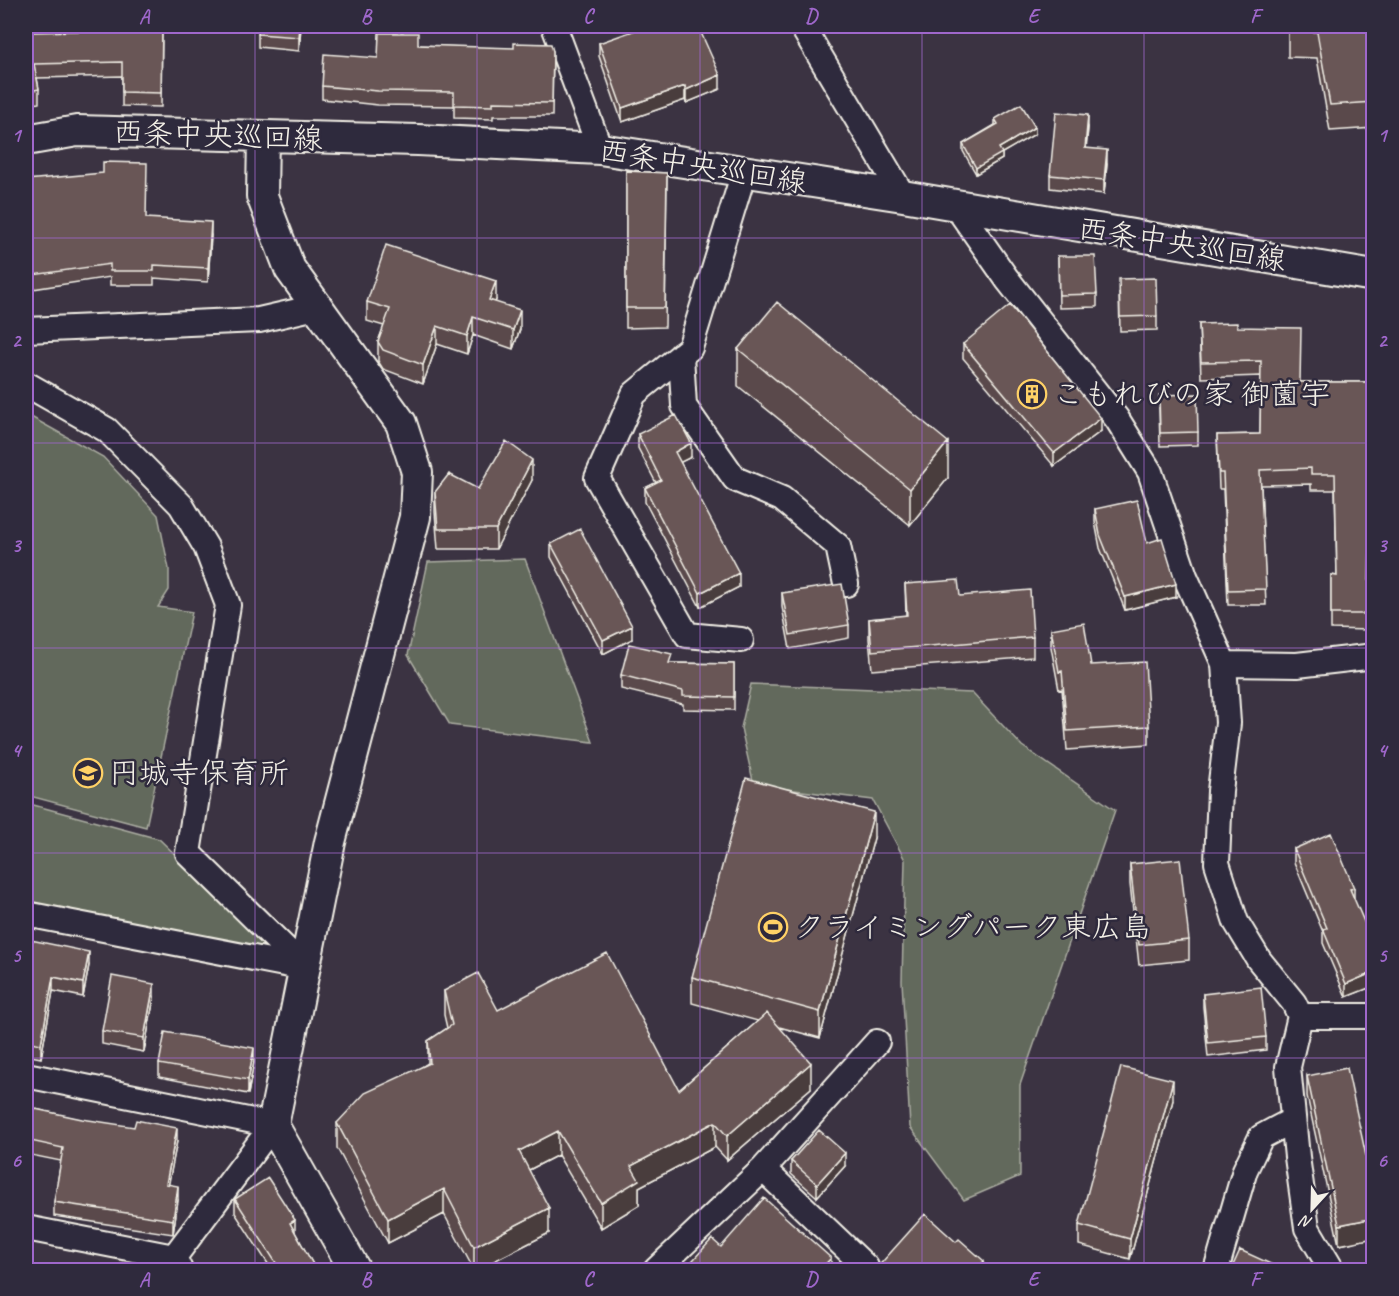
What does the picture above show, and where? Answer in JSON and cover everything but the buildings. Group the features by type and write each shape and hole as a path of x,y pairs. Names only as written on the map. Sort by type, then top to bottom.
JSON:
{"street":[{"path":"554,26 600,149"},
{"path":"802,26 903,196"},
{"name":"西条中央巡回線","path":"26,140 77,131 418,140 600,149 903,196 1374,276"},
{"path":"26,1228 177,1264 273,1125 330,842 415,517 417,472 401,423 290,270 262,196 263,136"},
{"path":"741,640 687,635 597,478 634,394 690,348 744,172"},
{"path":"956,206 1007,279 1117,419 1150,472 1185,576 1224,664 1228,723 1220,791 1217,862 1236,922 1259,960 1294,1003 1300,1016 1288,1067 1293,1120 1307,1228 1332,1270"},
{"path":"26,330 259,320 316,307"},
{"path":"681,355 684,405 735,479 782,499 838,546 846,584"},
{"path":"26,384 107,430 181,505 206,547 228,605 188,853 305,968"},
{"path":"1224,664 1297,665 1374,655"},
{"path":"26,914 305,968"},
{"path":"1300,1016 1374,1016"},
{"path":"656,1270 763,1169 877,1042"},
{"path":"26,1075 273,1125 355,1270"},
{"path":"1216,1270 1245,1170 1261,1137 1293,1120"},
{"path":"763,1169 866,1267 863,1270"}],"green space":[{"path":"31,417 103,457 158,515 169,569 169,590 158,607 192,612 146,827 26,795 26,418"},
{"path":"525,559 593,742 450,725 408,655 428,562"},
{"path":"751,684 972,693 1022,746 1115,810 1020,1085 1020,1176 964,1200 910,1127 902,981 905,860 873,800 754,785 741,728"},
{"path":"26,803 159,839 268,944 256,947 26,907"}],"place":[{"name":"こもれびの家 御薗宇","path":"1032,394"},
{"name":"円城寺保育所","path":"88,773"},
{"name":"クライミングパーク東広島","path":"773,927"}]}
